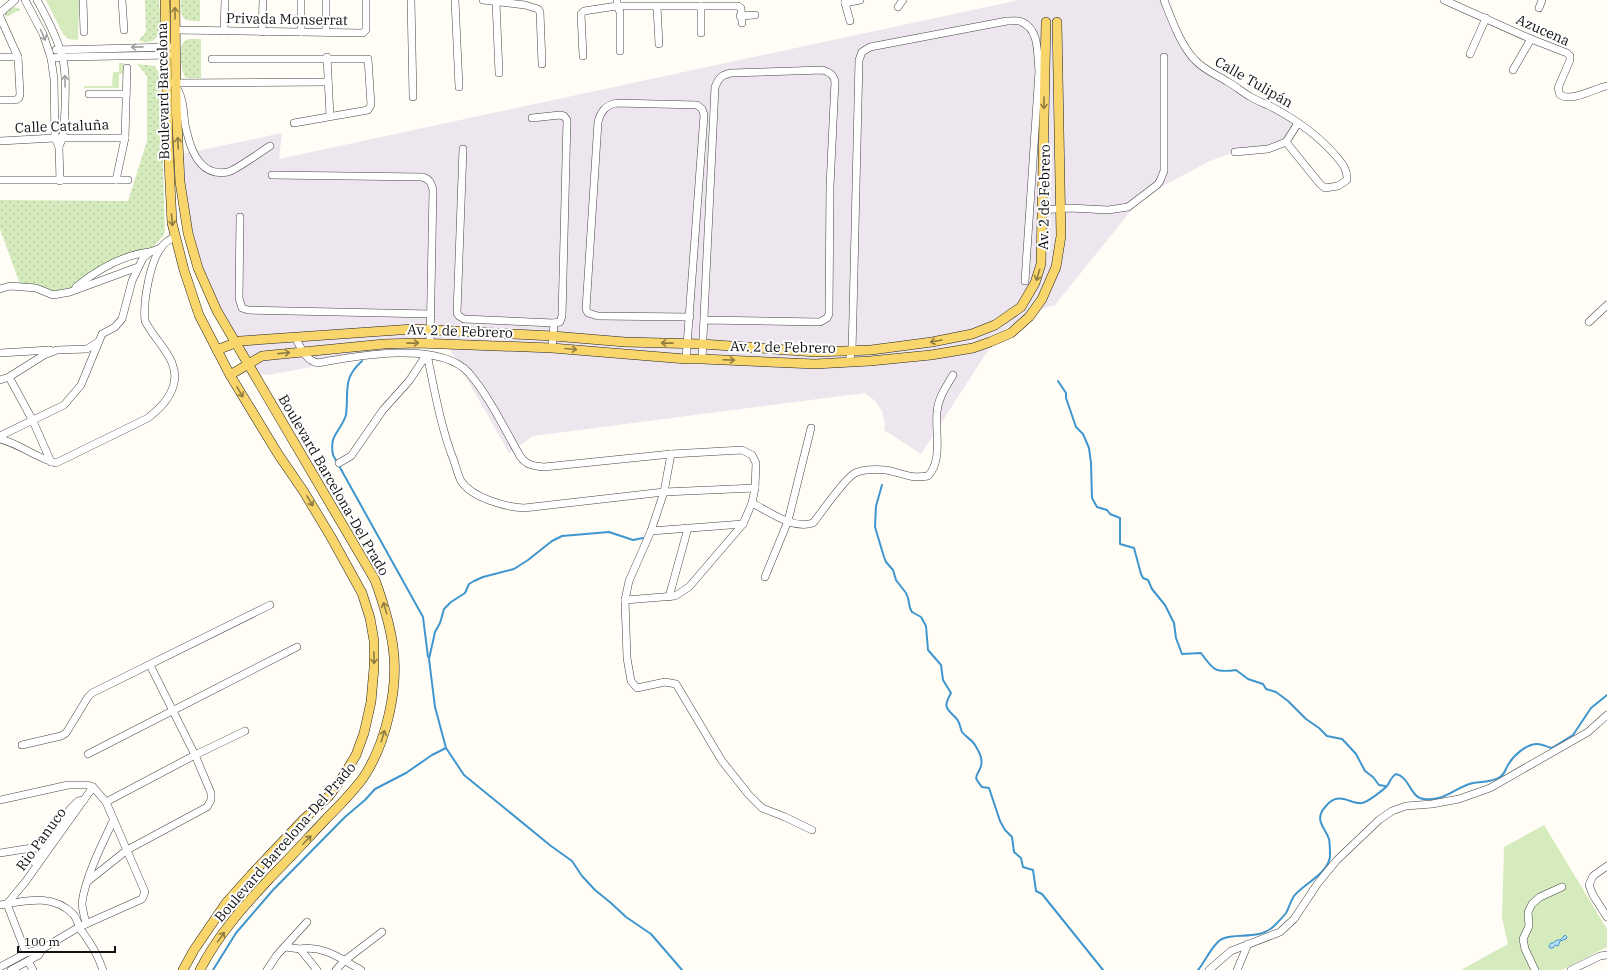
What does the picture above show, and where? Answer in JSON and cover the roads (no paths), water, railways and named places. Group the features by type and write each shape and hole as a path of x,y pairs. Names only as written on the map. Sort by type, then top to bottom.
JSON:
{"main road":[{"name":"Boulevard Barcelona","path":"165,0 169,181"},
{"name":"Boulevard Barcelona","path":"175,0 180,182"},
{"name":"Av. 2 de Febrero","path":"217,350 234,342 413,329 553,336 625,342 702,344 816,352 871,350 932,342 972,334 995,326 1021,307 1035,283 1041,264 1046,22"},
{"name":"Av. 2 de Febrero","path":"230,375 262,356 384,344 430,343 552,348 686,359 815,364 870,361 931,355 973,348 990,342 1011,333 1029,317 1042,299 1056,267 1061,236 1057,22"},
{"name":"Boulevard Barcelona-Del Prado","path":"169,181 174,236 199,315 230,375 278,454 304,492 362,593 370,618 374,641 374,668 371,702 364,732 356,755 329,796 287,836 226,903 194,950 183,970"},
{"name":"Boulevard Barcelona-Del Prado","path":"180,182 188,233 198,268 216,312 326,495 375,580 390,625 394,649 394,672 391,700 384,730 379,749 363,778 341,804 238,914 207,956 200,970"},
{"path":"194,950 207,956"}],"street":[{"path":"0,13 15,0"},
{"path":"25,0 36,19 50,55 55,96 55,138 59,147 60,181"},
{"path":"37,0 63,57 65,95 63,138 59,147"},
{"path":"83,0 84,32"},
{"path":"122,0 124,30"},
{"path":"224,31 225,0"},
{"path":"262,32 263,0"},
{"path":"301,0 301,32"},
{"path":"326,0 326,32"},
{"name":"Privada Monserrat","path":"176,30 363,33 366,30 366,0"},
{"path":"411,0 412,97"},
{"path":"455,0 459,87"},
{"path":"483,0 525,3 535,7 540,12 542,64"},
{"path":"850,21 845,1 860,0"},
{"path":"898,7 903,0"},
{"name":"Calle Tulipán","path":"1164,0 1186,47 1194,59 1204,68 1229,82 1250,97 1271,107 1298,123 1328,148 1345,167 1348,174 1347,180 1343,184 1332,188 1325,188 1320,184 1286,142"},
{"name":"Azucena","path":"1444,0 1531,39 1567,53 1570,56 1570,60 1558,88 1560,95 1568,98 1607,86"},
{"path":"1539,8 1542,0"},
{"path":"496,2 499,73"},
{"path":"620,5 620,51"},
{"path":"583,56 581,13 584,11 620,5 657,7 739,6 741,8 741,20 755,15"},
{"path":"701,33 702,6"},
{"path":"657,7 658,44"},
{"path":"0,17 18,57 0,57"},
{"path":"1470,54 1486,18"},
{"path":"1046,22 1051,20 1057,22"},
{"path":"849,361 852,350 859,60 862,52 870,47 1006,21 1022,22 1032,29 1035,37 1039,71 1025,281"},
{"path":"1513,70 1531,39"},
{"path":"50,55 60,49 176,51"},
{"path":"50,55 63,57 166,51"},
{"name":"Calle Cataluña","path":"0,100 16,100 19,98 18,57"},
{"path":"327,57 330,116"},
{"path":"212,59 327,57 366,58 369,62 370,107 363,112 330,116 294,123"},
{"path":"1042,210 1060,208 1122,209 1134,204 1160,181 1164,171 1164,57"},
{"name":"Calle Cataluña","path":"116,180 125,138 127,68"},
{"path":"702,359 715,87 719,78 724,74 731,73 823,70 830,72 835,81 830,186 829,314 827,318 820,322 705,320"},
{"path":"166,84 177,86 328,82"},
{"path":"177,86 182,98 186,132 197,161 212,172 229,172 270,146"},
{"path":"89,94 126,94"},
{"path":"55,96 65,95"},
{"path":"686,359 690,317 704,115 702,109 696,104 616,103 610,105 605,107 601,112 598,122 586,309 588,313 598,316 690,317"},
{"path":"54,114 64,115"},
{"path":"463,150 457,313 464,319 560,322 562,316 567,120 564,116 560,115 532,118"},
{"path":"1235,152 1268,149 1286,142 1298,123"},
{"name":"Calle Cataluña","path":"0,141 55,138 125,138"},
{"path":"272,175 422,177 428,179 432,183 430,343"},
{"path":"0,180 128,180"},
{"path":"240,217 240,298 242,308 248,310 431,314"},
{"path":"0,439 25,449 45,460 56,463 148,418 159,410 170,394 176,375 174,366 149,328 144,313 148,280 161,248 174,236"},
{"path":"70,292 94,273 117,261 161,248"},
{"path":"0,436 64,405 81,385 102,334 116,327 122,319 132,281 143,258 150,252"},
{"path":"0,289 10,286 36,288 53,295 70,292 138,267"},
{"path":"1589,322 1607,305"},
{"path":"552,348 554,323"},
{"path":"295,337 303,352 311,361 318,363 362,355 401,353 429,354 453,363 468,372 492,406 524,462 531,466 544,467 671,454 742,450 752,455 756,463 755,488 752,503 743,524 689,587 675,596 625,600"},
{"path":"0,353 87,349 99,342"},
{"path":"0,380 9,377 44,355 57,350"},
{"path":"339,463 351,456 383,410 412,376 423,358 427,357 437,405 450,452 462,481 474,494 506,505 524,508 664,492 755,488"},
{"path":"752,503 788,521 801,525 813,523 854,474 862,471 886,470 908,477 928,476 933,471 936,461 937,411 942,393 953,375"},
{"path":"9,377 33,421 51,462"},
{"path":"765,577 788,521 811,428"},
{"path":"671,454 664,492 651,531 629,581 625,600 627,658 631,681 637,688 665,682 676,684 722,761 749,795 762,808 812,830"},
{"path":"651,531 743,524"},
{"path":"669,597 688,528"},
{"path":"22,745 62,736 66,733 92,693 270,605"},
{"path":"88,754 297,647"},
{"path":"88,881 127,850 207,807 211,800 211,793 195,754 150,665"},
{"path":"1209,970 1232,951 1280,932 1294,919 1318,883 1337,860 1379,820 1392,810 1406,806 1432,804 1459,799 1490,788 1582,736 1607,715"},
{"path":"106,802 195,754 245,731"},
{"path":"0,800 68,785 86,785 93,787 106,802 113,821 144,888 144,895 142,899 83,926 42,949 26,952 0,967"},
{"name":"Rio Panuco","path":"4,904 26,881 93,787"},
{"path":"26,881 33,864 44,846 75,804 78,801 84,800"},
{"path":"83,926 82,904 88,881 101,846 113,821"},
{"path":"0,853 44,846"},
{"path":"1607,866 1593,876 1589,885 1593,895 1607,917"},
{"path":"1535,970 1525,949 1523,939 1528,926 1528,912 1532,904 1540,898 1562,887"},
{"path":"26,952 4,904 27,900 42,900 59,904 74,914 83,926 98,954 103,970"},
{"path":"266,970 284,947 307,922"},
{"path":"336,970 344,961 382,932"},
{"path":"1237,970 1248,944"},
{"path":"284,947 300,949 317,948 331,952 361,970"},
{"path":"11,970 39,955 42,949"},
{"path":"300,949 318,970"},
{"path":"1571,970 1600,956 1607,955"},
{"path":"28,961 33,970"}],"water":[{"path":"1565,935 1567,937 1566,939 1560,941 1558,946 1555,945 1553,948 1550,948 1549,946 1551,943 1560,940"}],"waterway":[{"path":"362,361 356,367 349,379 346,415 332,442 333,455 423,617 428,657"},
{"path":"1058,381 1066,393 1066,398 1076,427 1083,434 1089,448 1092,498 1097,507 1107,510 1110,514 1120,518 1120,544 1134,548 1143,578 1148,580 1152,589 1165,605 1174,623 1176,638 1182,654 1201,653 1215,669 1223,671 1236,670 1248,679 1263,684 1266,689 1276,692 1327,736 1342,739 1356,754 1365,771 1373,777 1379,785 1385,786"},
{"path":"882,485 876,506 875,527 884,557 886,562 893,570 896,580 906,593 912,612 921,617 926,626 928,650 941,665 943,680 951,693 946,704 947,707 959,723 962,732 974,743 978,750 981,766 976,778 982,787 989,788 1000,821 1005,830 1012,837 1014,852 1021,858 1023,867 1033,870 1036,891 1042,894 1103,970"},
{"path":"643,538 633,540 609,532 562,536 552,541 514,569 483,577 474,581 469,584 465,593 451,602 444,609 440,623 435,632 429,659 435,707 446,748 464,775 551,846 572,861 582,876 595,890 626,917 651,934 682,970"},
{"path":"1198,970 1212,948 1222,939 1234,936 1255,935 1268,931 1286,913 1294,896 1324,869 1330,857 1330,846 1329,839 1321,823 1320,815 1331,801 1336,799 1345,799 1358,803 1365,802 1385,788 1396,774 1404,779 1419,798 1424,799 1439,798 1476,782 1497,779 1503,775 1513,758 1524,748 1537,744 1552,748 1573,735 1591,708 1607,695"},
{"path":"213,970 236,933 273,890 345,817 365,800 375,789 406,773 432,755 446,748"}]}
